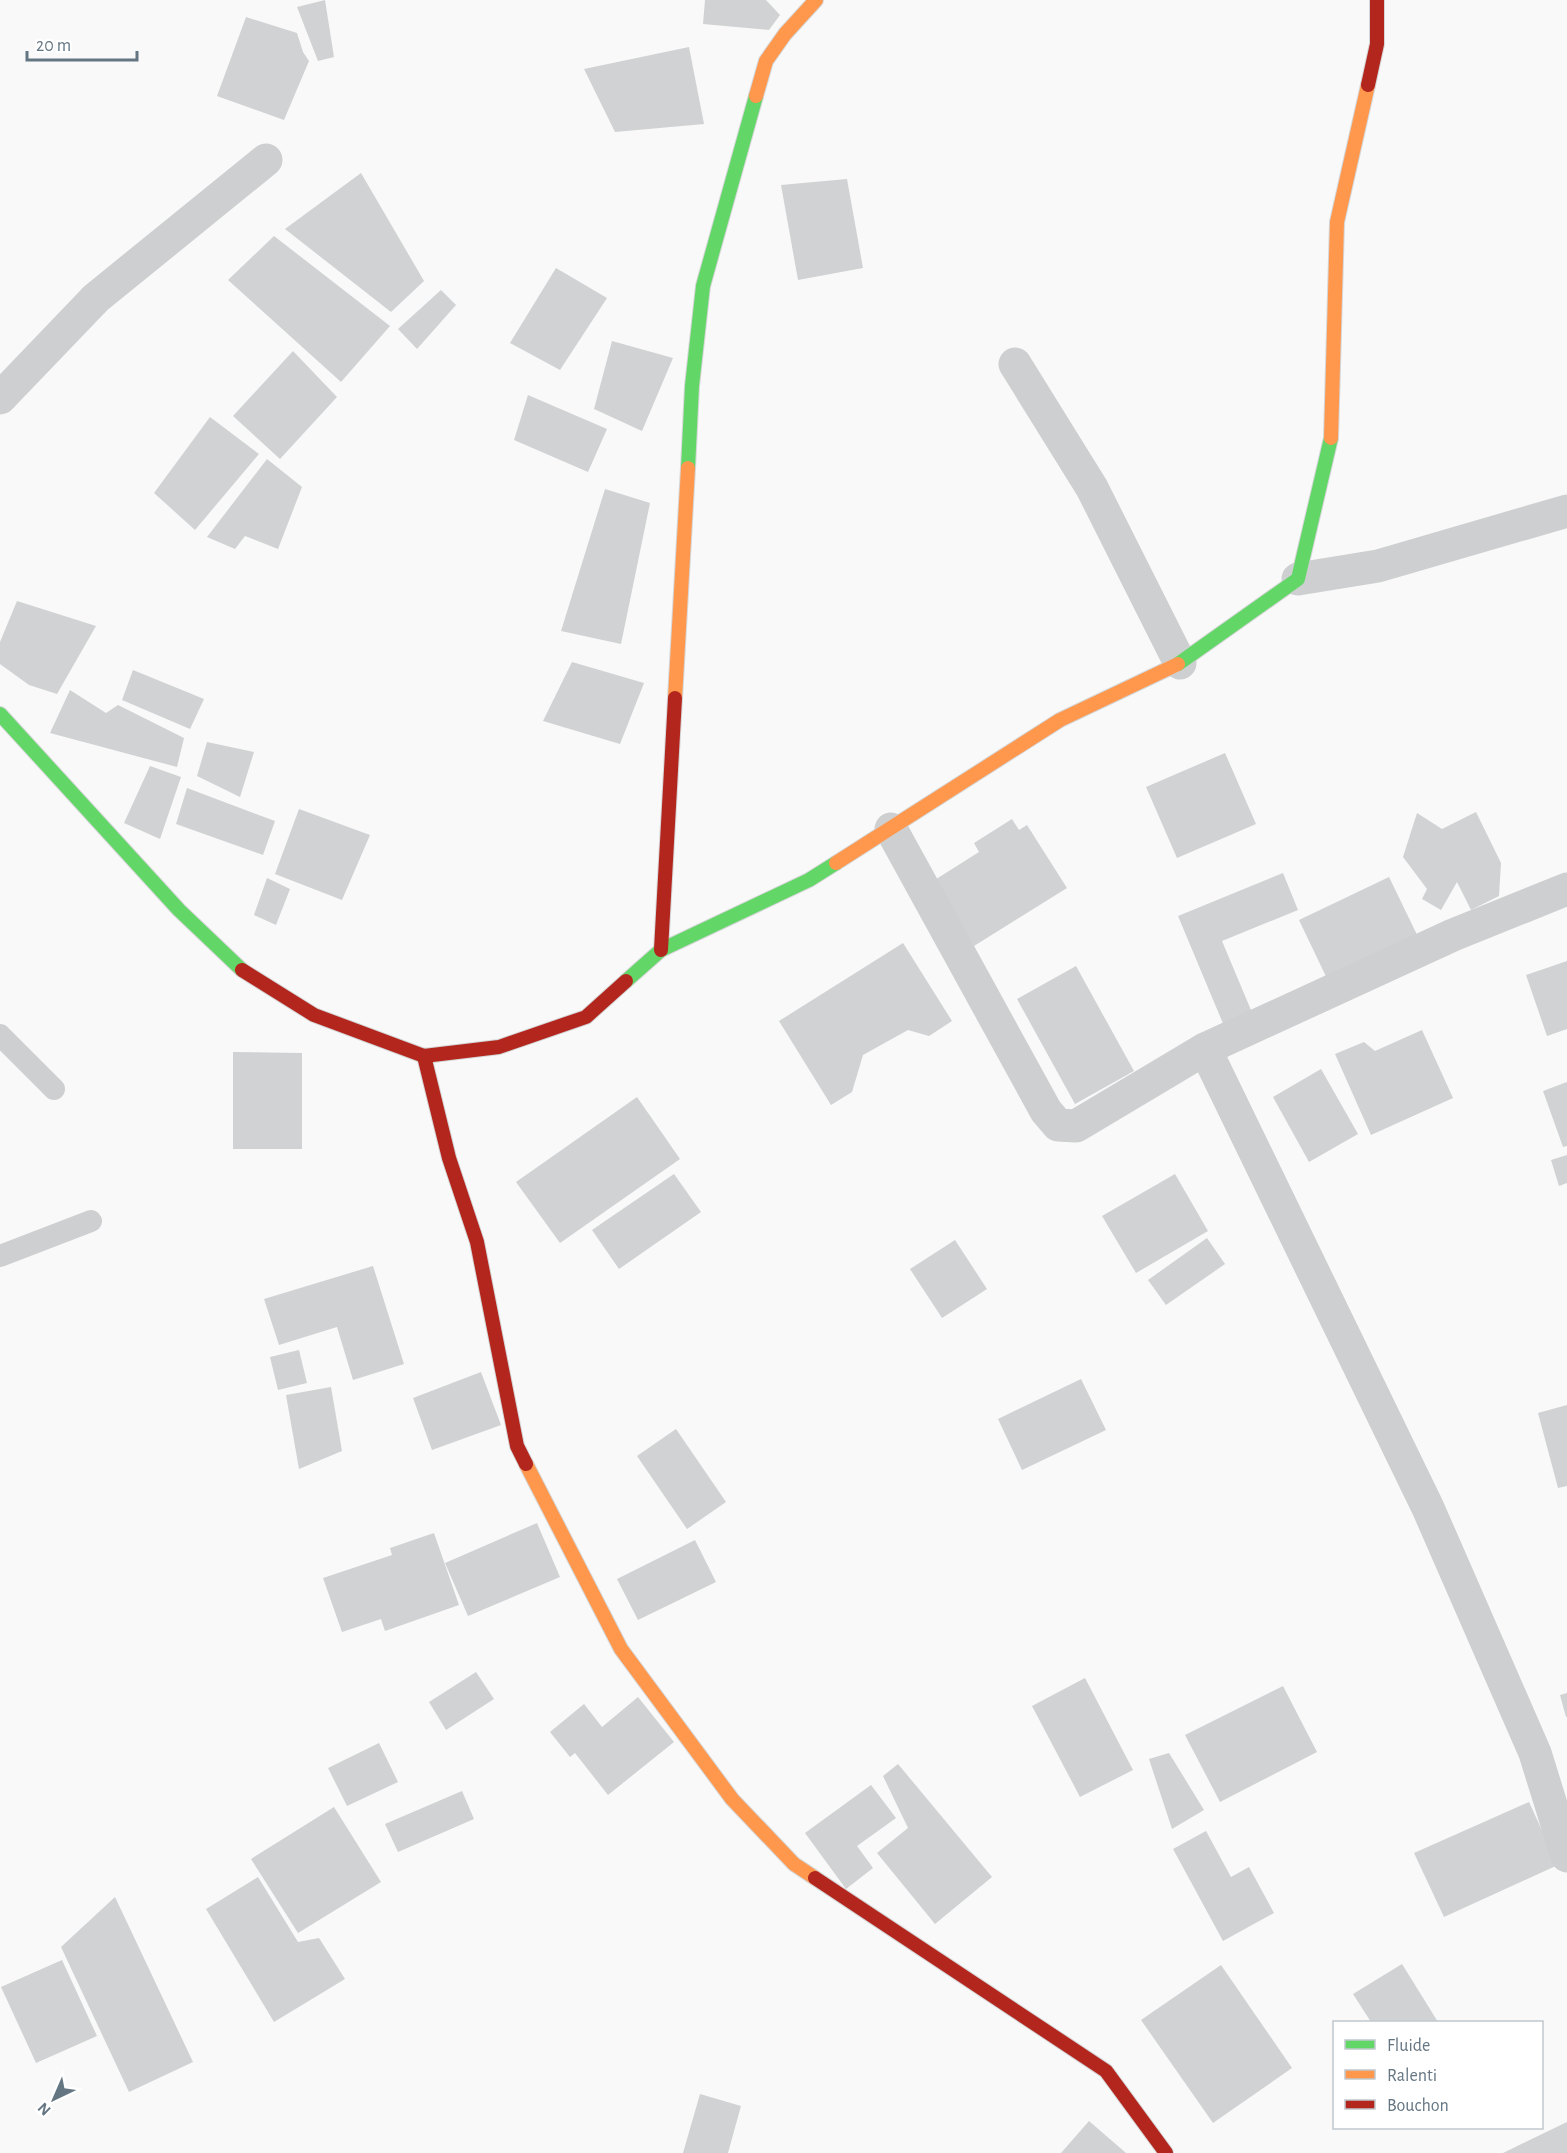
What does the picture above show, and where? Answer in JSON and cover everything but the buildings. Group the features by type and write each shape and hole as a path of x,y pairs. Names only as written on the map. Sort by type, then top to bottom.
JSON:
{"street":[{"path":"661,950 692,386 703,286 766,61 785,34 816,0"},
{"path":"1298,579 1331,437 1337,222 1377,44 1377,0"},
{"path":"0,398 96,298 266,160"},
{"path":"1015,364 1092,488 1180,663"},
{"path":"0,714 179,910 247,974 314,1015 424,1056 499,1047 586,1017 661,950 809,880 1060,720 1180,663 1298,579 1378,566 1567,511"},
{"path":"891,829 1046,1111 1058,1125 1077,1126 1205,1049 1453,935 1567,889"},
{"path":"1205,1049 1428,1508 1534,1753 1567,1856"},
{"path":"424,1056 449,1158 477,1242 517,1446 621,1649 732,1799 794,1864 1106,2071 1166,2153"}],"lane":[{"path":"0,1035 54,1089"},
{"path":"0,1256 91,1221"}],"traffic: fast":[{"path":"688,468 692,386 703,286 756,96"},
{"path":"1178,664 1298,579 1331,438"},
{"path":"0,714 179,910 242,970"},
{"path":"626,981 661,950 809,880 836,863"}],"traffic: slow":[{"path":"756,96 766,61 785,34 816,0"},
{"path":"1331,438 1337,222 1368,85"},
{"path":"675,698 688,468"},
{"path":"836,863 1060,720 1178,664"},
{"path":"526,1464 621,1649 732,1799 794,1864 815,1878"}],"traffic: jam":[{"path":"1368,85 1377,44 1377,0"},
{"path":"661,950 675,698"},
{"path":"242,970 314,1015 424,1056 499,1047 586,1017 626,981"},
{"path":"424,1056 449,1158 477,1242 517,1446 526,1464"},
{"path":"815,1878 1106,2071 1166,2153"}]}
